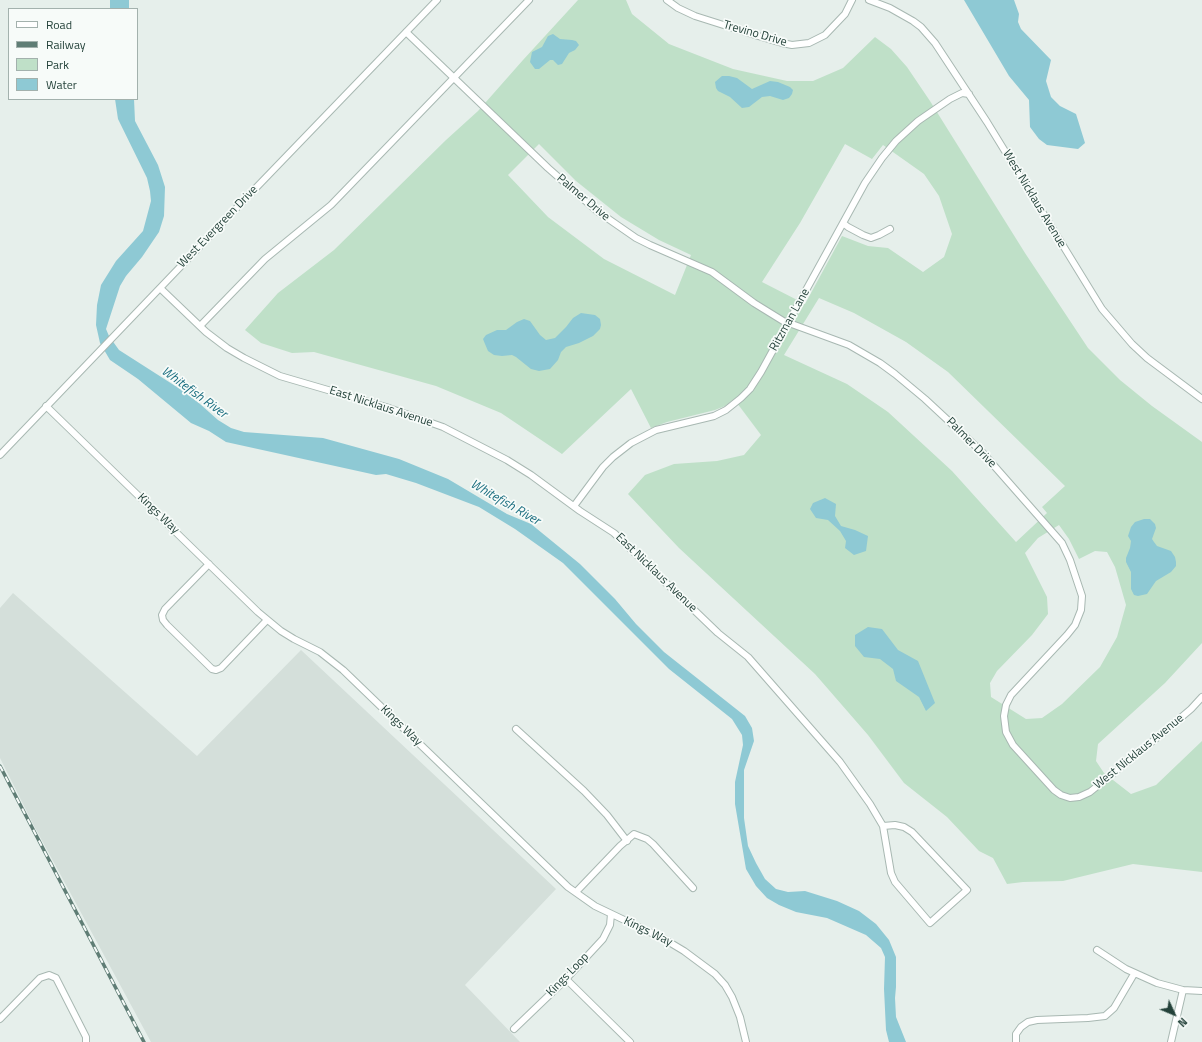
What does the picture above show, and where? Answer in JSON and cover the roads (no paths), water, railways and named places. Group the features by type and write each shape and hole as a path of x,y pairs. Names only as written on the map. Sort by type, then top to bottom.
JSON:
{"street":[{"name":"West Evergreen Drive","path":"0,455 437,0"},
{"path":"200,326 265,259 331,205 529,0"},
{"name":"Trevino Drive","path":"667,0 678,8 695,16 792,45 809,42 825,35 845,14 852,0"},
{"name":"West Nicklaus Avenue","path":"870,0 902,14 921,27 935,42 969,94 1102,309 1147,358 1202,399"},
{"name":"Palmer Drive","path":"406,32 548,168 583,199 616,225 650,245 712,272 754,303 788,324 849,345 880,362 925,399 982,452 1062,542 1070,560 1082,596 1081,610 1075,625 1067,635 1014,690 1008,700 1004,716 1006,732 1013,745 1054,790 1061,795 1070,798"},
{"name":"Ritzman Lane","path":"574,506 603,467 631,443 660,429 714,416 726,410 750,389 788,324 873,170 896,141 918,121 934,109 962,93 969,94"},
{"path":"843,223 871,238 890,229"},
{"name":"East Nicklaus Avenue","path":"160,288 200,326 227,348 244,358 280,376 386,406 449,430 507,460 537,479 614,533 718,633 748,657 840,762 870,804 883,826 891,872 895,882 930,923 967,890 912,832 904,827 895,825 883,826"},
{"name":"Kings Way","path":"46,406 267,620 288,635 320,652 343,670 568,887 588,902 664,939 684,951 715,974 725,985 732,997 740,1017 746,1042"},
{"path":"209,564 165,609 162,614 162,620 212,669 216,670 221,668 267,620"},
{"name":"West Nicklaus Avenue","path":"1070,798 1079,797 1090,792 1158,737 1191,709 1202,697"},
{"path":"516,729 607,815 627,840"},
{"path":"576,892 634,834 647,839 694,888"},
{"name":"Kings Loop","path":"514,1029 566,979 606,934 610,925 611,914"},
{"path":"1097,950 1134,974 1157,983 1183,990 1202,991"},
{"path":"1016,1042 1016,1034 1021,1027 1028,1022 1037,1020 1105,1016 1114,1008 1134,974"},
{"path":"0,1019 40,978 50,975 56,978 86,1037 86,1042"},
{"path":"566,979 630,1042"},
{"path":"1171,1042 1183,990"}],"water":[{"path":"110,0 129,0 129,8 110,8"},
{"path":"964,0 1014,0 1019,14 1018,22 1021,29 1051,60 1046,81 1051,97 1060,106 1076,114 1085,143 1078,149 1047,145 1039,139 1030,127 1029,100 1009,76"},
{"path":"553,34 560,39 576,41 579,45 575,50 569,53 562,64 558,65 553,60 550,60 539,69 535,69 530,62 532,52 542,47 548,36"},
{"path":"722,76 737,78 752,89 770,81 778,82 790,87 793,90 789,98 783,100 770,96 762,97 749,107 742,108 730,97 718,91 716,88 715,82"},
{"path":"115,100 134,100 135,121 158,165 165,187 164,216 159,232 120,286 106,329 119,350 180,389 218,420 231,428 244,432 323,438 399,459 448,479 507,514 531,524 580,564 664,652 745,716 752,728 754,741 744,770 744,818 748,846 756,863 765,879 776,889 788,892 805,891 837,901 859,911 876,924 889,940 896,957 896,1017 906,1042 889,1042 886,1030 884,989 885,957 881,948 866,935 827,918 796,912 767,898 756,886 746,869 735,804 735,782 743,745 742,735 732,719 669,669 563,563 515,529 479,507 416,483 386,474 376,475 226,442 209,431 191,423 138,379 110,360 100,343 96,325 97,305 101,285 116,261 143,231 151,201 147,178 118,119"},
{"path":"581,313 595,315 600,319 600,329 593,336 579,343 566,347 550,369 539,371 531,369 512,355 494,355 488,351 483,339 486,335 497,330 506,330 524,319 530,321 540,335 546,340 555,338 573,318"},
{"path":"825,498 836,504 835,516 841,526 868,536 866,551 854,555 845,548 846,541 840,531 828,520 816,518 810,509 813,503"},
{"path":"1150,519 1155,524 1156,528 1152,539 1157,546 1171,551 1175,557 1176,566 1171,572 1156,581 1147,594 1138,596 1134,595 1131,589 1131,572 1126,562 1126,558 1130,548 1131,541 1128,536 1131,527 1135,522"},
{"path":"868,627 882,629 898,650 918,661 935,703 926,711 919,697 896,681 893,669 880,659 864,657 855,646 855,635"}],"railway":[{"path":"0,766 144,1042"}],"water label":[{"name":"Whitefish River","path":"194,393"},
{"name":"Whitefish River","path":"505,503"}]}
